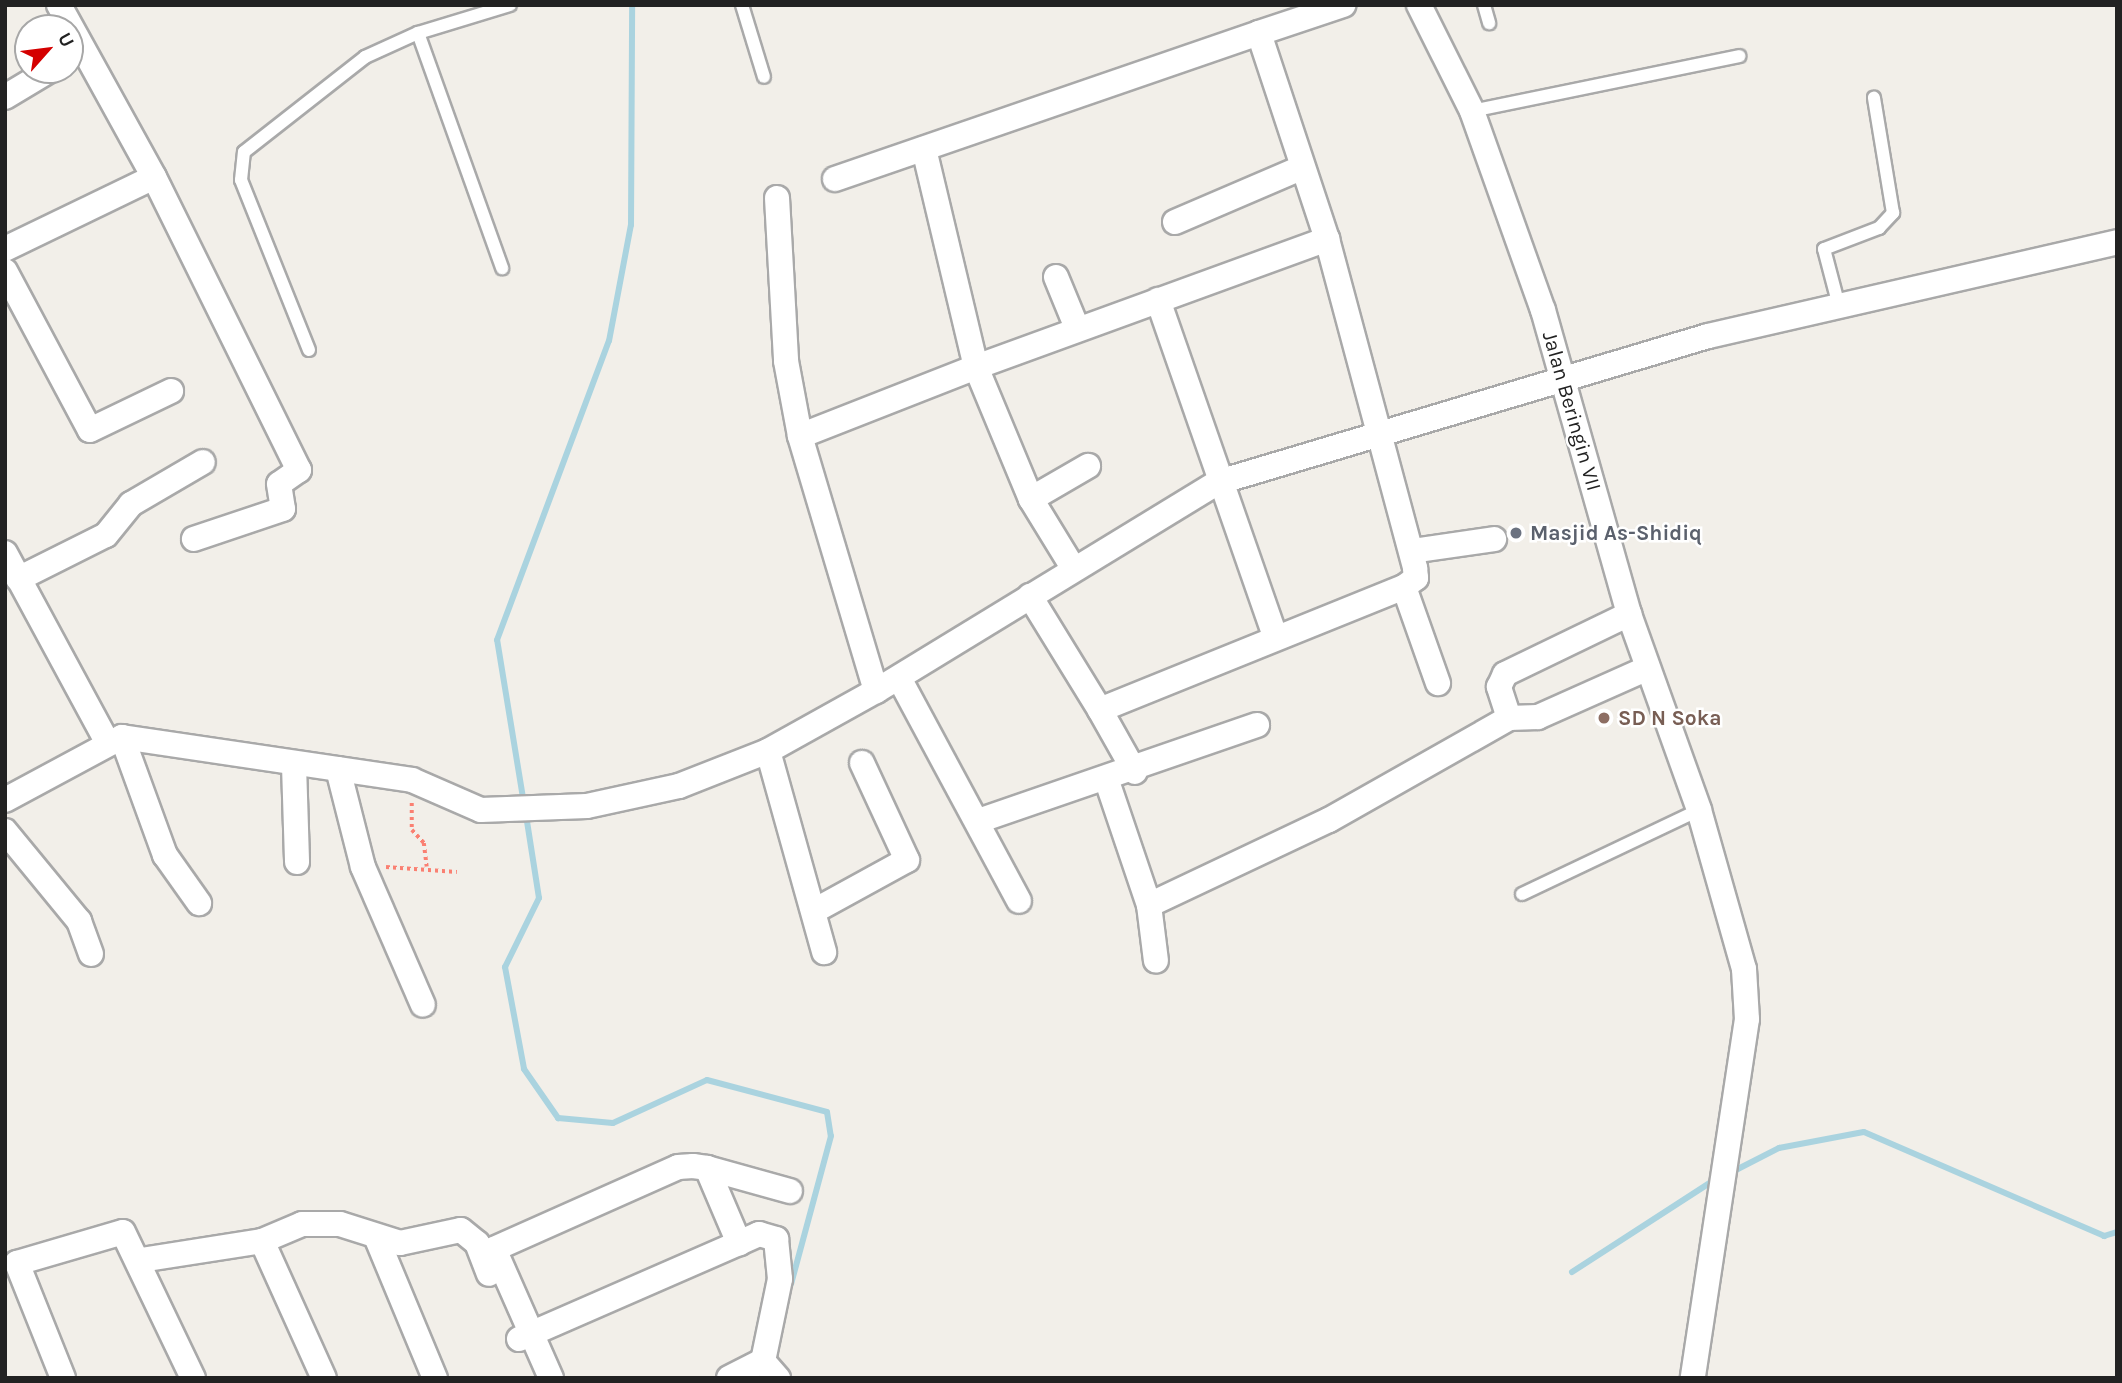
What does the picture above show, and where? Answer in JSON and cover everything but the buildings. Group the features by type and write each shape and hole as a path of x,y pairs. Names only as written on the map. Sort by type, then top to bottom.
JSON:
{"street":[{"path":"835,179 1343,5"},
{"name":"Jalan Beringin VII","path":"1419,5 1472,111 1564,378 1629,614 1699,810 1747,986 1693,1378"},
{"path":"1100,710 1275,636 1404,586 1416,578 1412,551 1385,444 1327,239 1301,169 1259,33"},
{"path":"84,65 154,177 299,470 279,484 283,509 194,539"},
{"path":"5,97 27,84"},
{"path":"924,149 976,367 1031,499 1072,566"},
{"path":"1175,222 1301,169"},
{"path":"5,249 154,177"},
{"path":"777,198 786,361 800,436 876,691"},
{"path":"800,436 1077,328 1327,239"},
{"path":"5,800 114,739 412,780 481,810 587,806 679,786 768,751 1035,602 1072,566 1221,491 1385,444 1564,378 1839,306 2117,242"},
{"path":"5,271 90,430 171,391"},
{"path":"1056,277 1077,328"},
{"path":"1158,300 1221,491 1275,636"},
{"path":"18,579 106,535 131,504 203,462"},
{"path":"1031,499 1088,466"},
{"path":"1412,551 1494,539"},
{"path":"5,553 114,739 165,855 199,903"},
{"path":"1404,586 1438,683"},
{"path":"1035,602 1135,772"},
{"path":"1510,718 1499,687 1505,674 1629,614"},
{"path":"1149,905 1329,820 1510,718 1538,717 1648,668"},
{"path":"899,678 981,820 1019,901"},
{"path":"981,820 1135,772 1257,725"},
{"path":"768,751 824,951"},
{"path":"814,911 907,860 862,763"},
{"path":"294,765 296,862"},
{"path":"338,769 363,867 424,1004"},
{"path":"1107,781 1149,905 1156,961"},
{"path":"5,831 79,921 92,954"},
{"path":"535,1378 525,1336 494,1249 678,1167 708,1168 790,1191"},
{"path":"708,1168 739,1243"},
{"path":"141,1260 262,1241 302,1224 340,1224 377,1239 400,1243 461,1230 477,1243 525,1336 551,1378"},
{"path":"63,1378 17,1263 123,1232 141,1260 193,1378"},
{"path":"525,1336 739,1243 768,1235 782,1255 771,1369 729,1378"},
{"path":"377,1239 435,1378"},
{"path":"262,1241 324,1378"}],"lane":[{"path":"309,350 241,180 240,161 271,127 348,68 418,33 510,5"},
{"path":"742,5 764,78"},
{"path":"1484,5 1489,23"},
{"path":"418,33 502,268"},
{"path":"1472,111 1738,56"},
{"path":"1839,306 1824,249 1880,228 1893,213 1874,98"},
{"path":"1522,894 1699,810"}],"path":[{"path":"412,780 412,830 424,842 427,867"},
{"path":"363,867 427,867 457,872"}],"waterway":[{"path":"524,804 497,640 609,341 631,225 632,5"},
{"path":"526,815 539,898 505,967 524,1069 558,1118 613,1123 707,1080 827,1112 831,1136 791,1284"},
{"path":"1732,1172 1779,1148 1864,1132 2104,1236 2117,1232"},
{"path":"1572,1272 1716,1179"}],"place":[{"name":"Masjid As-Shidiq","path":"1516,533"},
{"name":"SD N Soka","path":"1604,718"}]}
